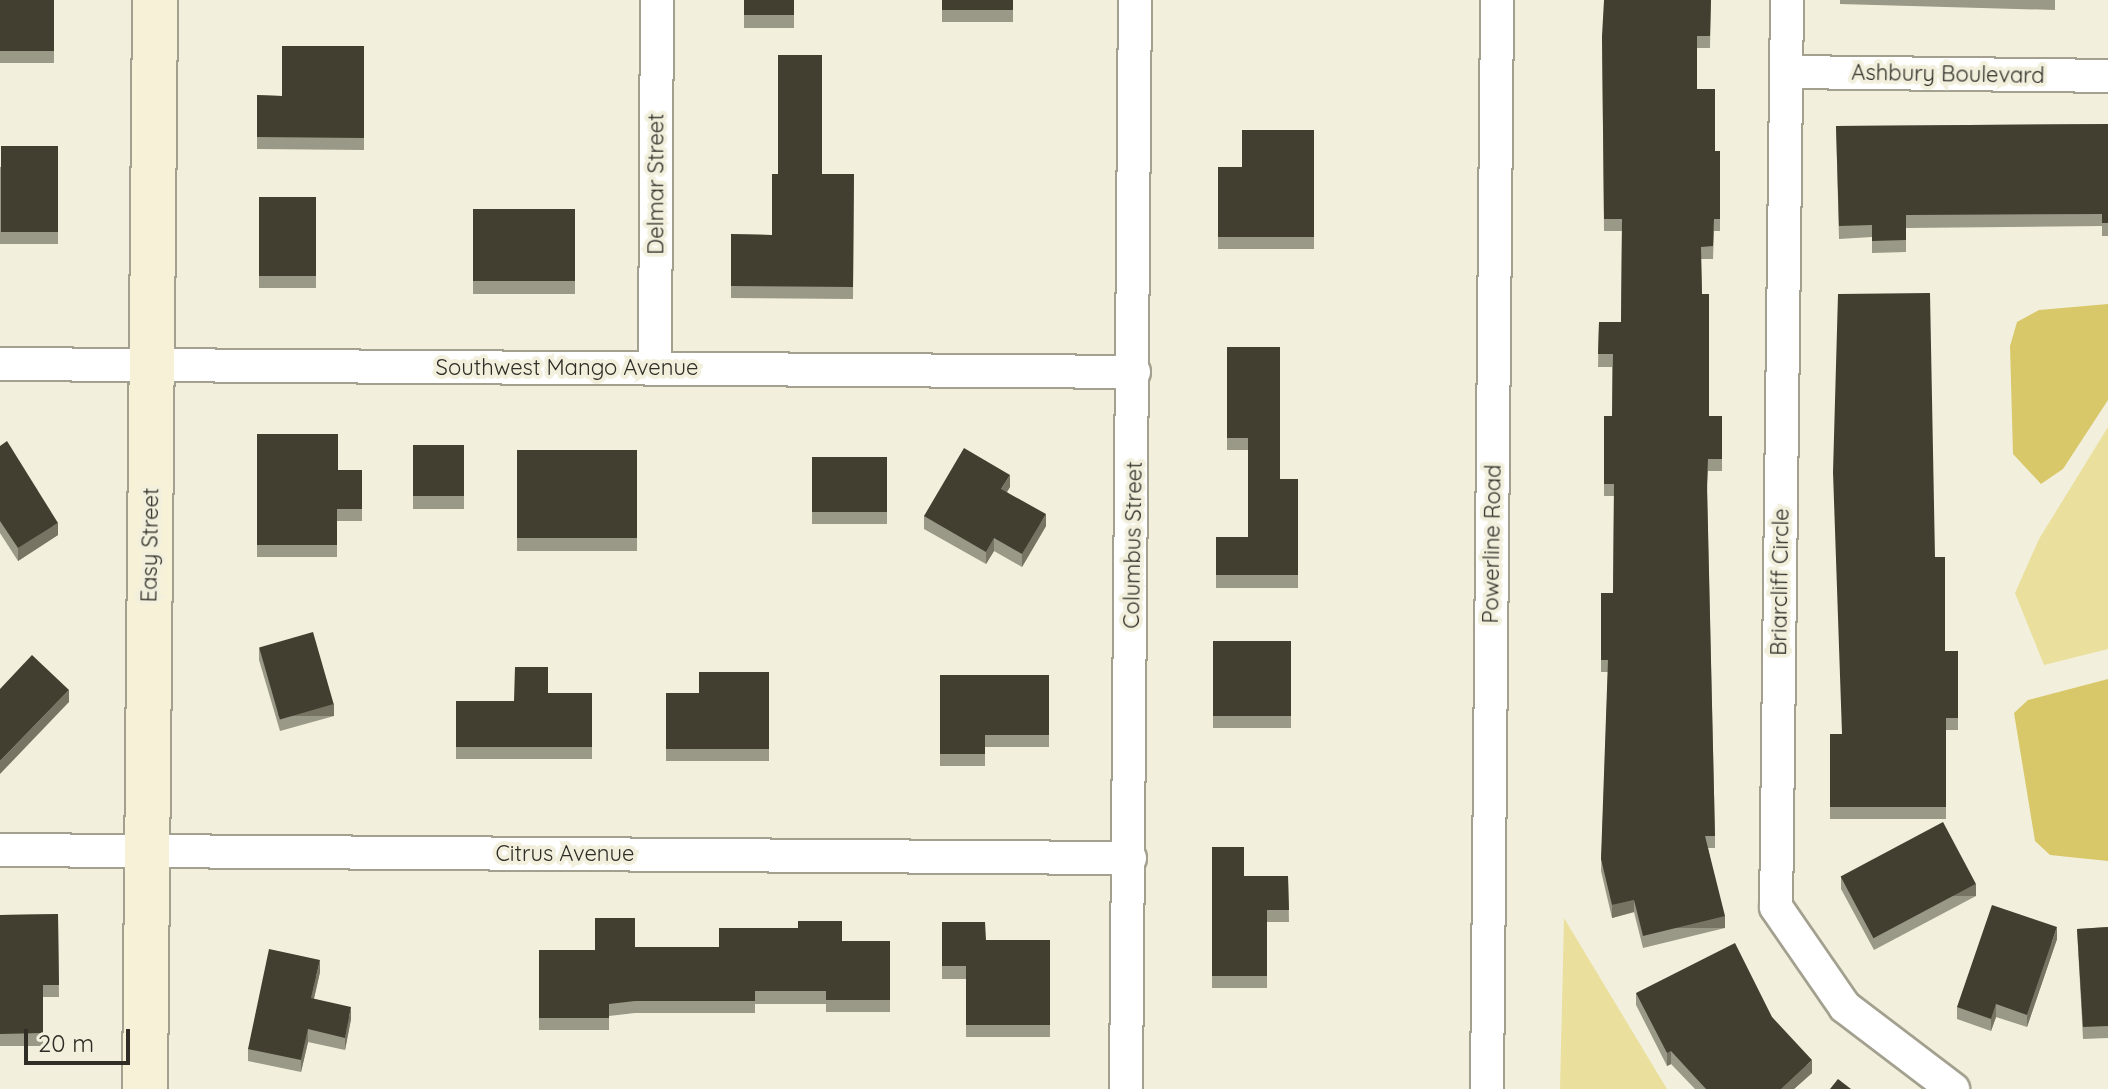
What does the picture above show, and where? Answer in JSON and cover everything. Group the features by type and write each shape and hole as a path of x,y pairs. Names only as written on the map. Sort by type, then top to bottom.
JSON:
{"street":[{"name":"Easy Street","path":"145,1089 155,0"},
{"name":"Delmar Street","path":"655,368 657,0"},
{"name":"Columbus Street","path":"1126,1089 1135,0"},
{"name":"Powerline Road","path":"1487,1089 1497,0"},
{"name":"Briarcliff Circle","path":"1787,0 1776,907 1845,1007 1953,1089"},
{"name":"Ashbury Boulevard","path":"1788,72 2108,76"},
{"name":"Southwest Mango Avenue","path":"0,364 1134,372"},
{"name":"Citrus Avenue","path":"0,850 1130,858"}],"shaded area":[{"path":"2108,304 2108,400 2063,469 2041,484 2013,454 2010,346 2017,322 2039,310"},
{"path":"2108,427 2108,649 2044,665 2015,593 2039,539"},
{"path":"2108,679 2108,861 2050,855 2035,841 2014,713 2028,700"},
{"path":"1564,918 1667,1089 1560,1089"}],"building":[{"path":"0,0 54,0 54,51 0,51"},
{"path":"744,0 794,0 794,15 744,15"},
{"path":"942,0 1013,0 1013,10 942,10"},
{"path":"1604,0 1711,0 1710,36 1697,36 1697,89 1715,89 1715,151 1720,151 1720,219 1714,219 1713,246 1701,247 1702,294 1709,294 1709,416 1722,416 1722,459 1708,459 1715,836 1705,836 1725,916 1643,936 1634,900 1612,905 1601,859 1608,660 1601,660 1601,593 1613,593 1614,484 1604,484 1604,416 1612,416 1613,354 1598,354 1599,322 1621,322 1622,219 1604,219"},
{"path":"282,46 364,46 364,138 257,137 257,95 282,96"},
{"path":"778,55 822,55 822,174 854,174 853,287 731,286 731,234 772,235 772,174 778,174"},
{"path":"2108,124 2108,223 2102,223 2102,214 1906,215 1906,240 1872,241 1872,225 1839,226 1836,126"},
{"path":"1242,130 1314,130 1314,237 1218,237 1218,167 1242,167"},
{"path":"1,146 58,146 58,232 1,232"},
{"path":"259,197 316,197 316,276 259,276"},
{"path":"473,209 575,209 575,281 473,281"},
{"path":"1930,293 1935,557 1945,557 1945,651 1958,651 1958,718 1946,718 1946,807 1830,807 1830,734 1842,734 1833,472 1838,294"},
{"path":"1227,347 1280,347 1280,479 1298,479 1298,575 1216,575 1216,537 1248,537 1248,438 1227,438"},
{"path":"257,434 338,434 338,470 362,470 362,509 337,509 337,545 257,545"},
{"path":"7,441 58,523 18,548 0,521 0,446"},
{"path":"413,445 464,445 464,496 413,496"},
{"path":"964,448 1010,475 1001,489 1046,514 1022,554 994,538 986,552 924,516"},
{"path":"517,450 637,450 637,538 517,538"},
{"path":"812,457 887,457 887,512 812,512"},
{"path":"313,632 334,704 280,720 259,647"},
{"path":"1213,641 1291,641 1291,716 1213,716"},
{"path":"32,655 69,690 0,761 0,689"},
{"path":"515,667 548,667 548,693 592,693 592,747 456,747 456,701 514,701"},
{"path":"699,672 769,672 769,749 666,749 666,693 699,693"},
{"path":"940,675 1049,675 1049,735 985,735 985,754 940,754"},
{"path":"1943,822 1976,884 1873,938 1841,876"},
{"path":"1212,847 1244,847 1244,876 1288,876 1289,910 1267,910 1267,976 1212,976"},
{"path":"1992,905 2057,927 2027,1015 1996,1004 1991,1019 1957,1007"},
{"path":"58,914 59,985 43,985 43,1033 0,1034 0,915"},
{"path":"595,918 635,918 635,947 719,947 719,928 798,928 798,921 842,921 842,941 890,941 890,1000 826,1000 826,991 755,991 755,1001 635,1001 609,1004 609,1018 539,1018 539,950 595,950"},
{"path":"942,922 985,922 986,940 1050,940 1050,1025 966,1025 966,966 942,966"},
{"path":"2108,927 2108,1026 2083,1027 2077,929"},
{"path":"1735,943 1772,1017 1812,1060 1781,1089 1706,1089 1671,1051 1667,1053 1636,993"},
{"path":"269,949 320,960 311,998 351,1007 345,1038 308,1029 301,1060 248,1049"},
{"path":"1838,1079 1851,1089 1830,1089"}]}
